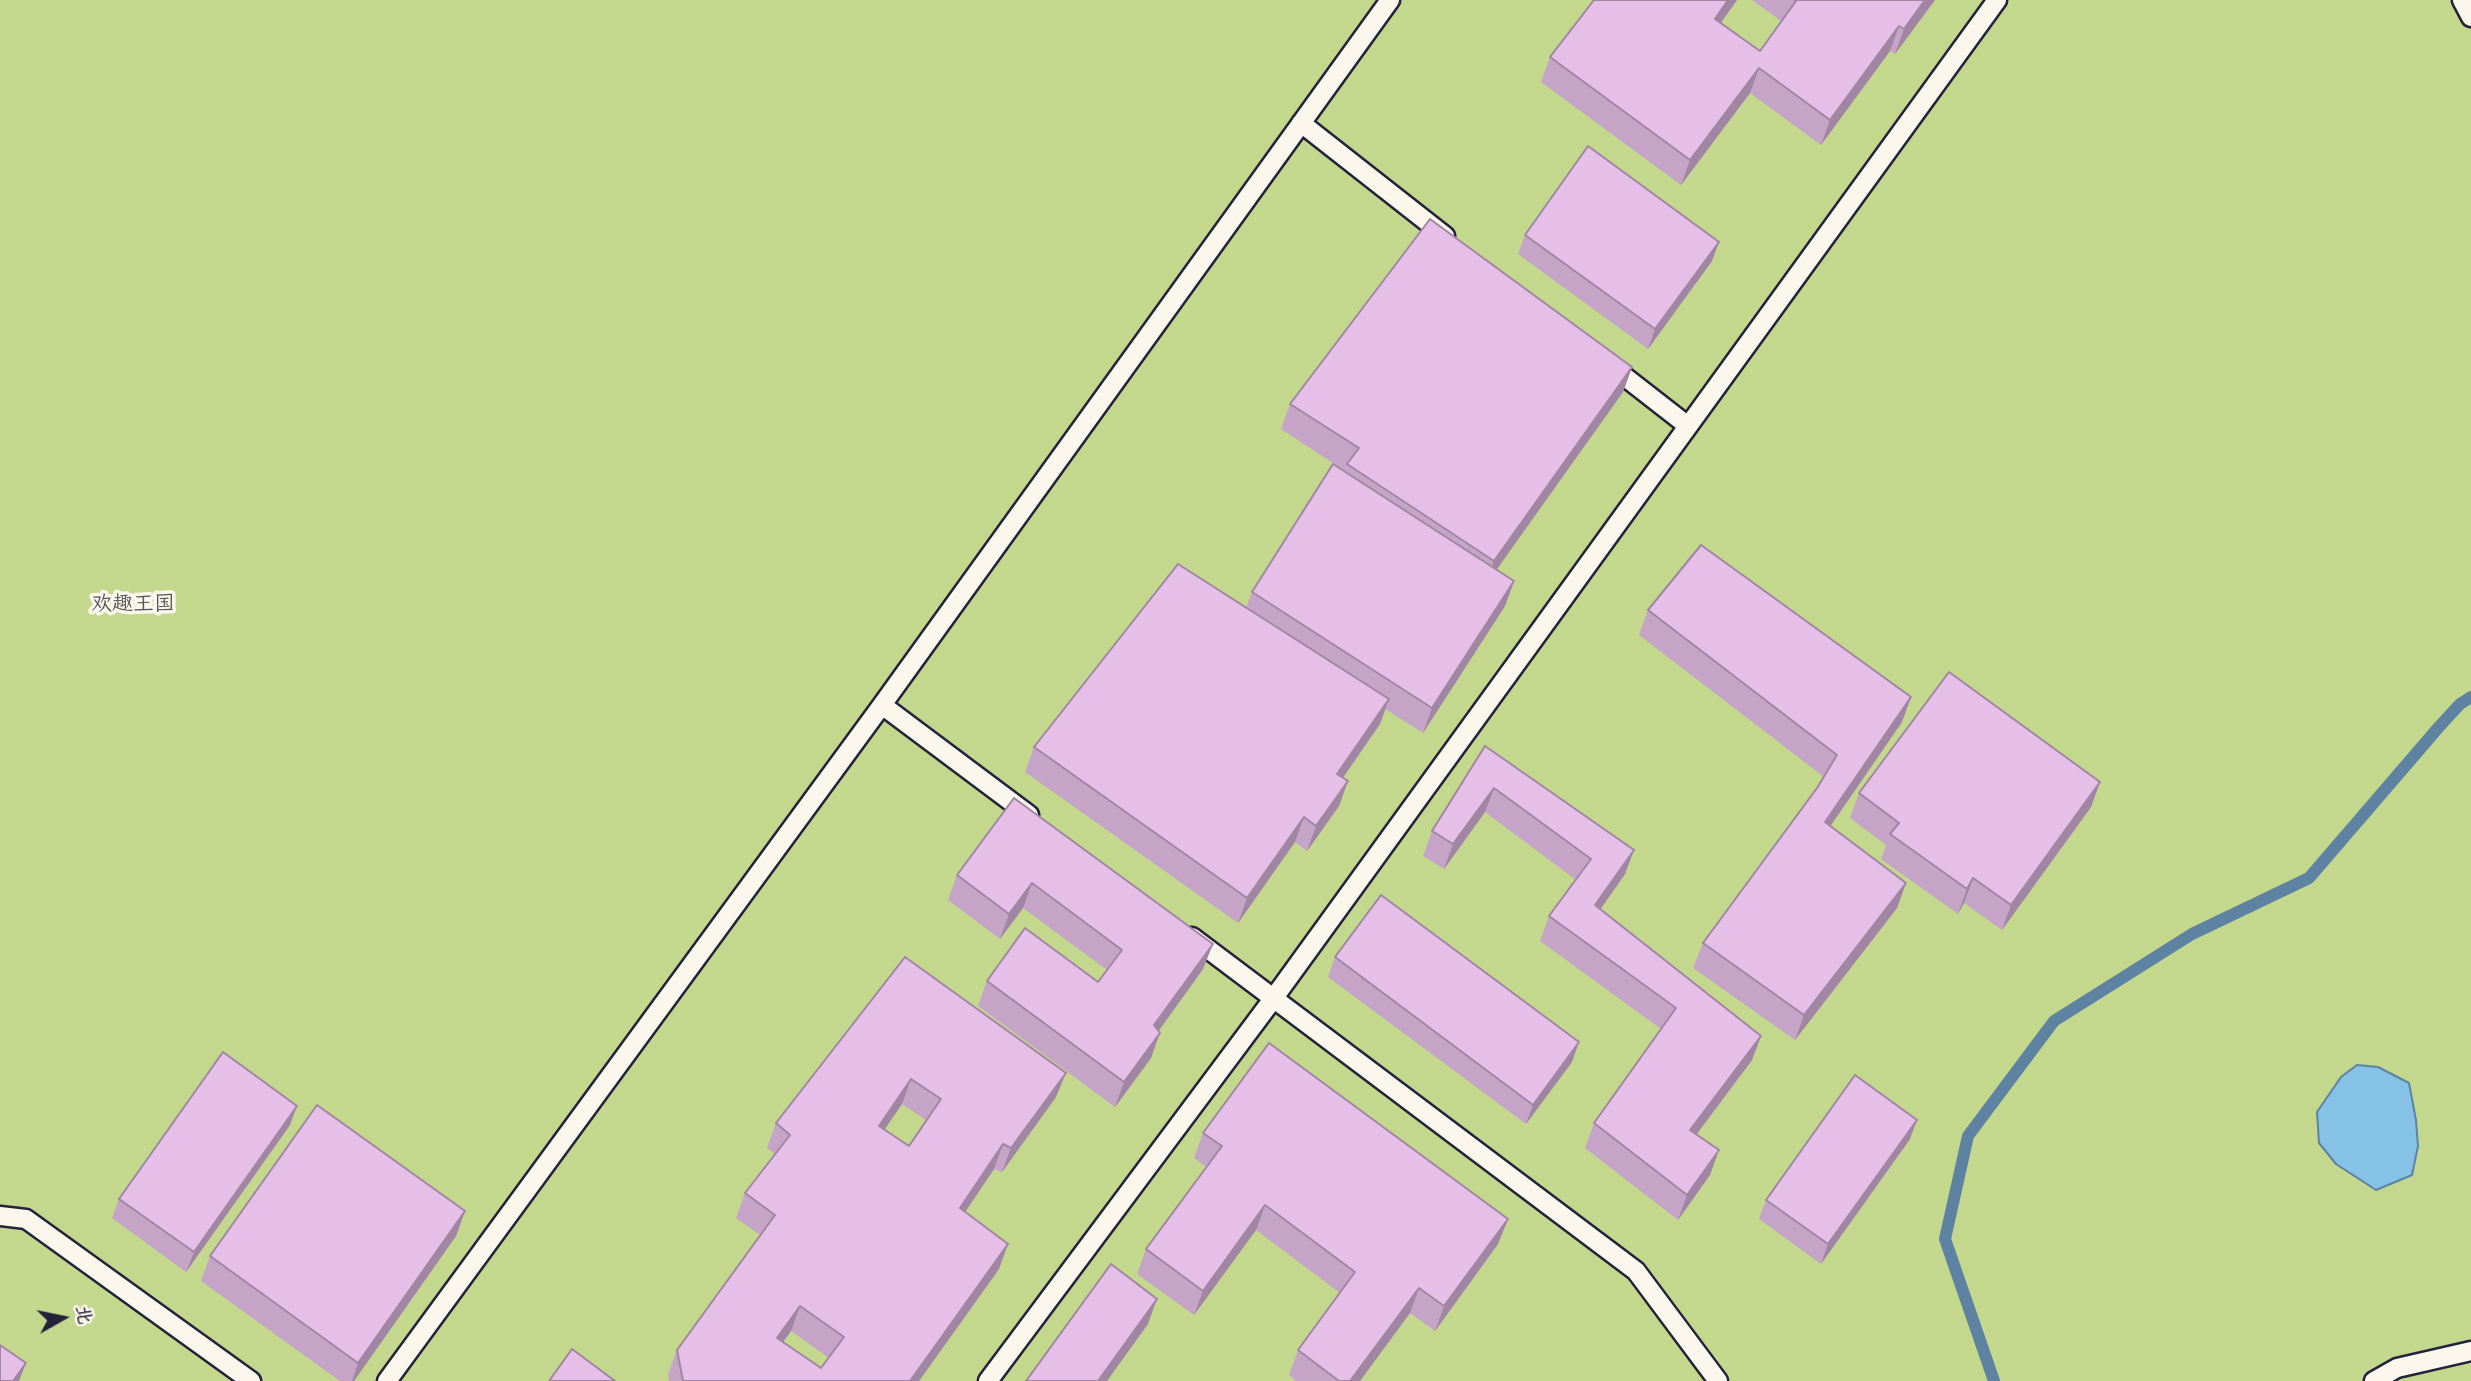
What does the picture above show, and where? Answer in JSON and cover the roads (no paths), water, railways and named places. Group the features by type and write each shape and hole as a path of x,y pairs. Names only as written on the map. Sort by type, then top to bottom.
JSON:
{"lane":[{"path":"387,1381 882,705 1390,0"},
{"path":"988,1381 1273,999 1997,0"},
{"path":"2462,0 2471,17"},
{"path":"1301,123 1462,249"},
{"path":"1602,359 1688,426"},
{"path":"882,705 1047,828"},
{"path":"1176,926 1636,1271 1718,1381"},
{"path":"0,1216 26,1219 251,1381"},
{"path":"2374,1381 2398,1368 2471,1351"}],"water":[{"path":"2357,1065 2378,1067 2409,1083 2416,1120 2418,1146 2412,1175 2376,1190 2336,1164 2319,1143 2317,1112 2341,1077"}],"waterway":[{"path":"1994,1381 1945,1239 1968,1136 2054,1021 2192,934 2309,878 2438,728 2460,704 2471,697"}],"park label":[{"name":"欢趣王国","path":"133,605"}]}
